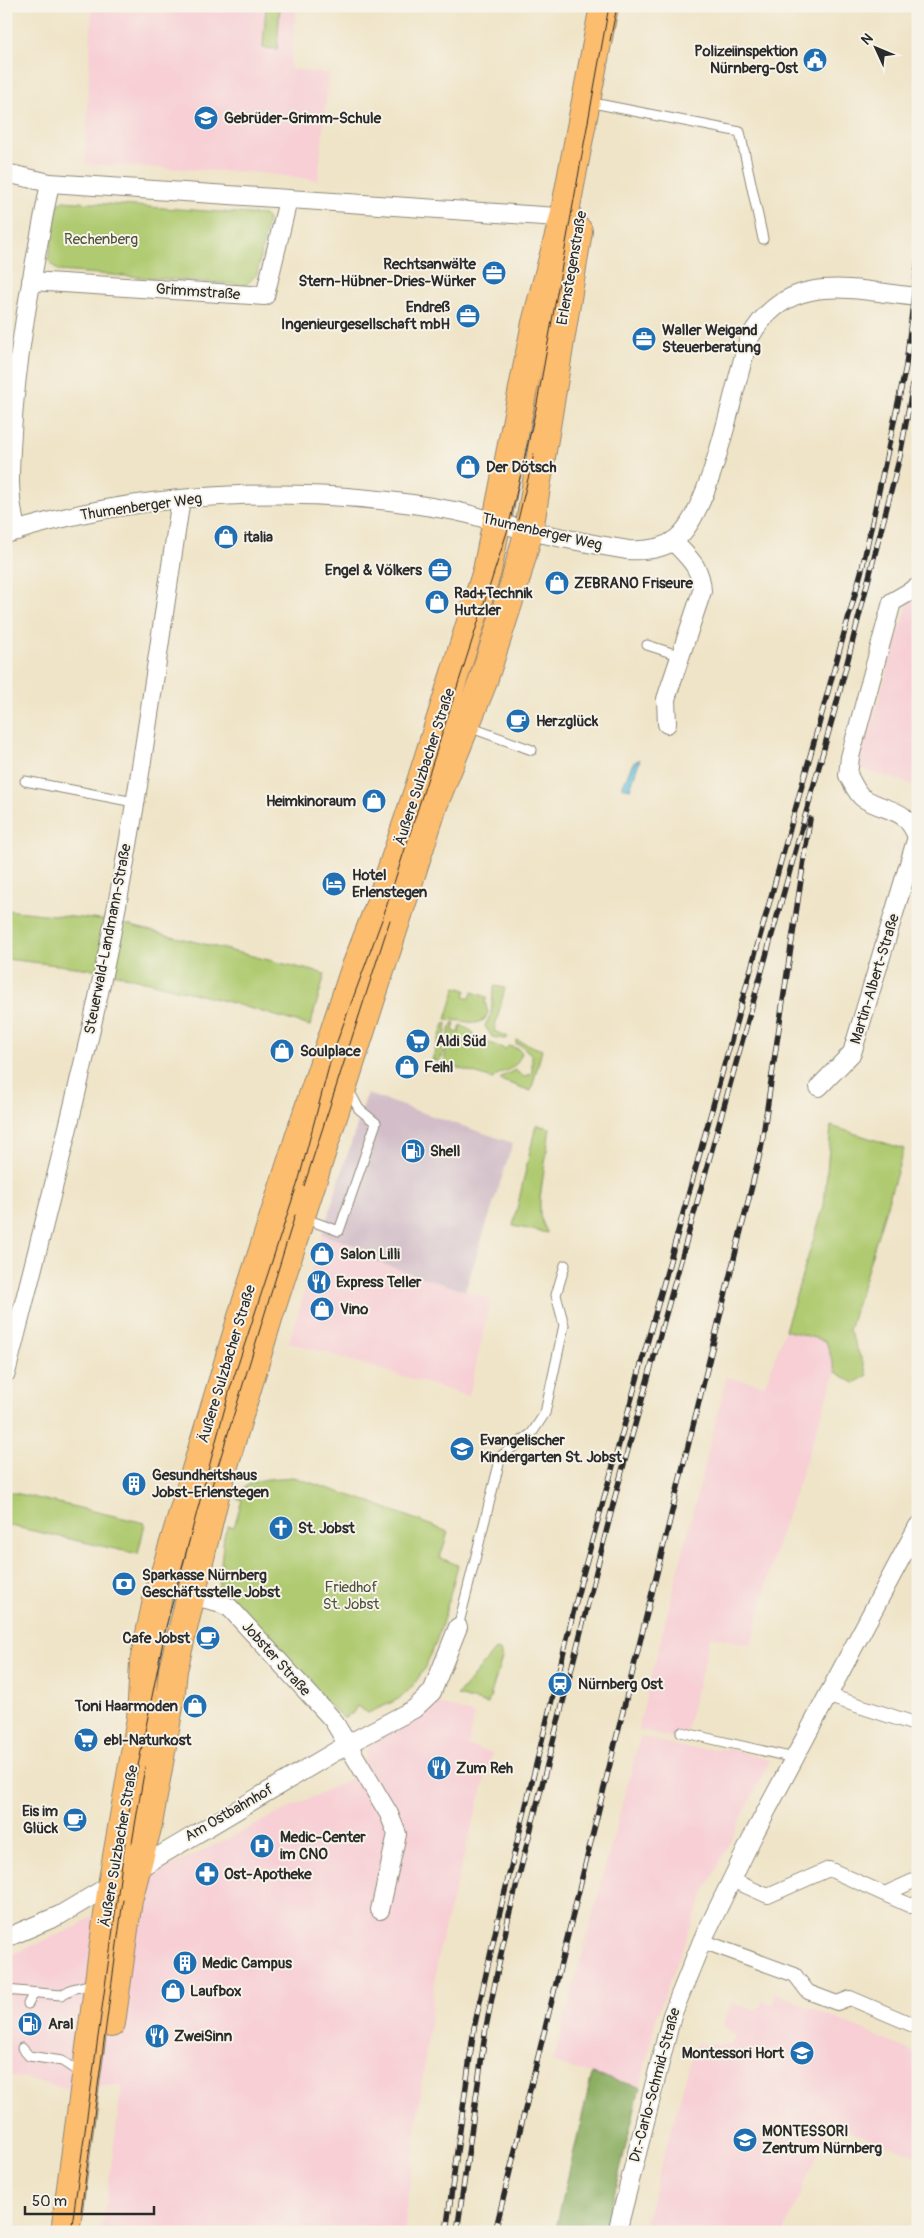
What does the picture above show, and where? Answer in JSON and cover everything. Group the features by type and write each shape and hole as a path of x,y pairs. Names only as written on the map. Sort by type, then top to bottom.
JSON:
{"main road":[{"name":"Erlenstegenstraße","path":"594,104 604,6"},
{"name":"Erlenstegenstraße","path":"529,530 572,218 594,104 620,6"},
{"name":"Erlenstegenstraße","path":"497,522 536,323 572,218"},
{"name":"Äußere Sulzbacher Straße","path":"252,1328 300,1217 343,1081 378,910 444,711 487,571 497,522"},
{"name":"Äußere Sulzbacher Straße","path":"65,2232 97,1983 141,1719 144,1662 158,1596 233,1390 365,975 490,659 514,585 529,530"},
{"name":"Äußere Sulzbacher Straße","path":"82,2232 128,1900 148,1824 170,1701 173,1670 222,1469 233,1390"}],"street":[{"path":"6,173 50,183 572,218"},
{"path":"11,532 9,491 15,392 31,281 50,183"},
{"name":"Grimmstraße","path":"31,281 265,296 288,200"},
{"path":"666,724 666,699 702,591 702,576 695,564 674,541 688,527 701,502 749,339 756,325 770,309 788,297 816,290 835,289 918,297"},
{"name":"Thumenberger Weg","path":"11,532 64,518 181,499 266,495 370,499 456,511 529,530 628,550 646,550 674,541"},
{"name":"Steuerwald-Landmann-Straße","path":"6,1373 64,1143 108,949 134,802 181,499"},
{"name":"Martin-Albert-Straße","path":"818,1087 852,1053 917,838 912,823 900,814 861,797 848,775 850,757 892,602 918,587"},
{"name":"Dr.-Carlo-Schmid-Straße","path":"617,2232 672,2015 702,1941 826,1695 918,1526"},
{"name":"Jobster Straße","path":"190,1595 218,1602 230,1608 333,1720 348,1744"},
{"name":"Am Ostbahnhof","path":"6,1938 60,1915 348,1744 414,1709 432,1692 458,1627"},
{"path":"826,1695 918,1725"},
{"path":"348,1744 389,1814 397,1834 380,1910"},
{"path":"732,1880 768,1896 829,1869 911,1906 918,1904"},
{"path":"887,1894 918,1879"},
{"path":"702,1941 795,1975 808,1992 837,2003 850,1998 918,2027"}],"lane":[{"path":"594,104 740,132 763,239"},
{"path":"647,646 681,656"},
{"path":"464,726 532,750"},
{"path":"25,781 134,802"},
{"path":"300,1217 339,1230 376,1123 359,1109 343,1081"},
{"path":"458,1627 501,1456 532,1433 544,1413 564,1325 556,1295 565,1265"},
{"path":"681,1732 794,1758"},
{"path":"6,1990 61,1995 72,1989 97,1983"},
{"path":"28,2004 34,1993"},
{"path":"22,2048 29,2056 62,2061 84,2076"}],"shaded area":[{"name":"Gebrüder-Grimm-Schule","path":"92,6 297,6 290,69 329,73 318,180 260,173 85,164"},
{"path":"910,597 918,597 918,786 858,768"},
{"path":"367,1094 513,1143 465,1291 364,1258 368,1250 322,1234"},
{"path":"322,1234 368,1250 364,1258 491,1299 469,1396 289,1342"},
{"path":"785,1330 826,1341 836,1372 778,1542 751,1645 711,1636 683,1742 638,1729 727,1377 765,1385"},
{"path":"438,1703 474,1715 468,1746 492,1753 439,1949 406,2209 405,2232 102,2232 122,2085 64,2088 6,2075 6,1957 76,1927 159,1872 355,1776 370,1745"},
{"path":"640,1737 688,1748 728,1749 770,1760 702,1898 657,2015 640,2087 553,2063"},
{"name":"MONTESSORI Zentrum Nürnberg","path":"774,1992 918,2054 918,2156 830,2124 784,2232 675,2232 645,2223 695,2044 732,2045 736,2036 723,2025 732,2003 758,2010 763,2000 774,2004"}],"green space":[{"path":"266,6 280,6 277,49 263,48"},
{"name":"Rechenberg","path":"63,201 264,215 268,219 257,274 246,285 58,271 48,260 58,204"},
{"path":"6,910 111,921 325,974 310,1026 225,1001 100,970 6,959"},
{"path":"494,986 505,988 494,1031 508,1037 505,1039 492,1037 485,1026 491,1014"},
{"path":"456,987 466,990 464,996 470,998 472,992 487,997 485,1002 488,1013 484,1020 476,1023 446,1019"},
{"path":"453,1022 455,1023 453,1031 459,1033 461,1025 473,1032 474,1037 505,1049 509,1046 519,1049 522,1053 512,1068 493,1079 445,1064 445,1052 449,1048 449,1031"},
{"path":"447,1023 442,1058 439,1061 432,1060 444,1024"},
{"path":"516,1040 542,1050 531,1091 500,1080 503,1076 515,1070 524,1077 532,1073 532,1055 522,1046 516,1044"},
{"path":"536,1125 550,1128 540,1198 540,1216 547,1233 513,1226"},
{"path":"831,1126 904,1149 849,1330 868,1375 854,1383 836,1372 826,1341 785,1330 824,1206"},
{"name":"Friedhof St. Jobst","path":"293,1477 370,1502 448,1532 440,1558 458,1565 445,1615 433,1650 416,1681 406,1693 393,1702 368,1713 357,1706 353,1713 343,1718 309,1687 218,1590 224,1536 228,1526 234,1527 242,1500 237,1498 241,1491 246,1486 260,1480"},
{"path":"6,1491 145,1523 138,1554 6,1525"},
{"path":"495,1650 500,1651 502,1658 488,1704 457,1696"},
{"path":"592,2074 640,2087 605,2232 555,2232"}],"water":[{"path":"640,759 630,789 622,787 633,763"}],"tram line":[{"path":"71,2232 130,1806 166,1627 230,1389 299,1179 332,1055 383,917 508,529 536,409 609,6"},
{"path":"610,41 617,6"},
{"path":"518,520 534,454"},
{"path":"304,1186 390,920"},
{"path":"210,1492 295,1215"},
{"path":"132,1843 145,1767"},
{"path":"81,2212 123,1900"}],"railway":[{"path":"446,2232 474,2028 498,1920 581,1581 862,569 906,366 918,258"},
{"path":"457,2232 486,2027 509,1915 617,1489 837,702 900,456 918,357"},
{"path":"495,2232 761,1149 810,819"}],"place":[{"name":"Polizeiinspektion Nürnberg-Ost","path":"815,60"},
{"name":"Gebrüder-Grimm-Schule","path":"206,118"},
{"name":"Rechtsanwälte Stern-Hübner-Dries-Würker","path":"494,273"},
{"name":"Endreß Ingenieurgesellschaft mbH","path":"468,316"},
{"name":"Waller Weigand Steuerberatung","path":"644,339"},
{"name":"Der Dötsch","path":"468,467"},
{"name":"italia","path":"226,537"},
{"name":"Engel & Völkers","path":"440,570"},
{"name":"ZEBRANO Friseure","path":"557,583"},
{"name":"Rad+Technik Hutzler","path":"437,602"},
{"name":"Herzglück","path":"518,721"},
{"name":"Heimkinoraum","path":"374,801"},
{"name":"Hotel Erlenstegen","path":"334,884"},
{"name":"Aldi Süd","path":"418,1041"},
{"name":"Soulplace","path":"282,1051"},
{"name":"Feihl","path":"407,1067"},
{"name":"Shell","path":"413,1151"},
{"name":"Salon Lilli","path":"322,1254"},
{"name":"Express Teller","path":"319,1282"},
{"name":"Vino","path":"322,1309"},
{"name":"Evangelischer Kindergarten St. Jobst","path":"462,1449"},
{"name":"Gesundheitshaus Jobst-Erlenstegen","path":"134,1484"},
{"name":"St. Jobst","path":"281,1528"},
{"name":"Sparkasse Nürnberg Geschäftsstelle Jobst","path":"124,1584"},
{"name":"Cafe Jobst","path":"208,1638"},
{"name":"Nürnberg Ost","path":"560,1684"},
{"name":"Toni Haarmoden","path":"195,1706"},
{"name":"ebl-Naturkost","path":"86,1740"},
{"name":"Zum Reh","path":"439,1768"},
{"name":"Eis im Glück","path":"75,1820"},
{"name":"Medic-Center im CNO","path":"262,1846"},
{"name":"Ost-Apotheke","path":"207,1874"},
{"name":"Medic Campus","path":"185,1963"},
{"name":"Laufbox","path":"173,1991"},
{"name":"Aral","path":"30,2024"},
{"name":"ZweiSinn","path":"157,2036"},
{"name":"Montessori Hort","path":"802,2053"},
{"name":"MONTESSORI Zentrum Nürnberg","path":"745,2140"}]}
